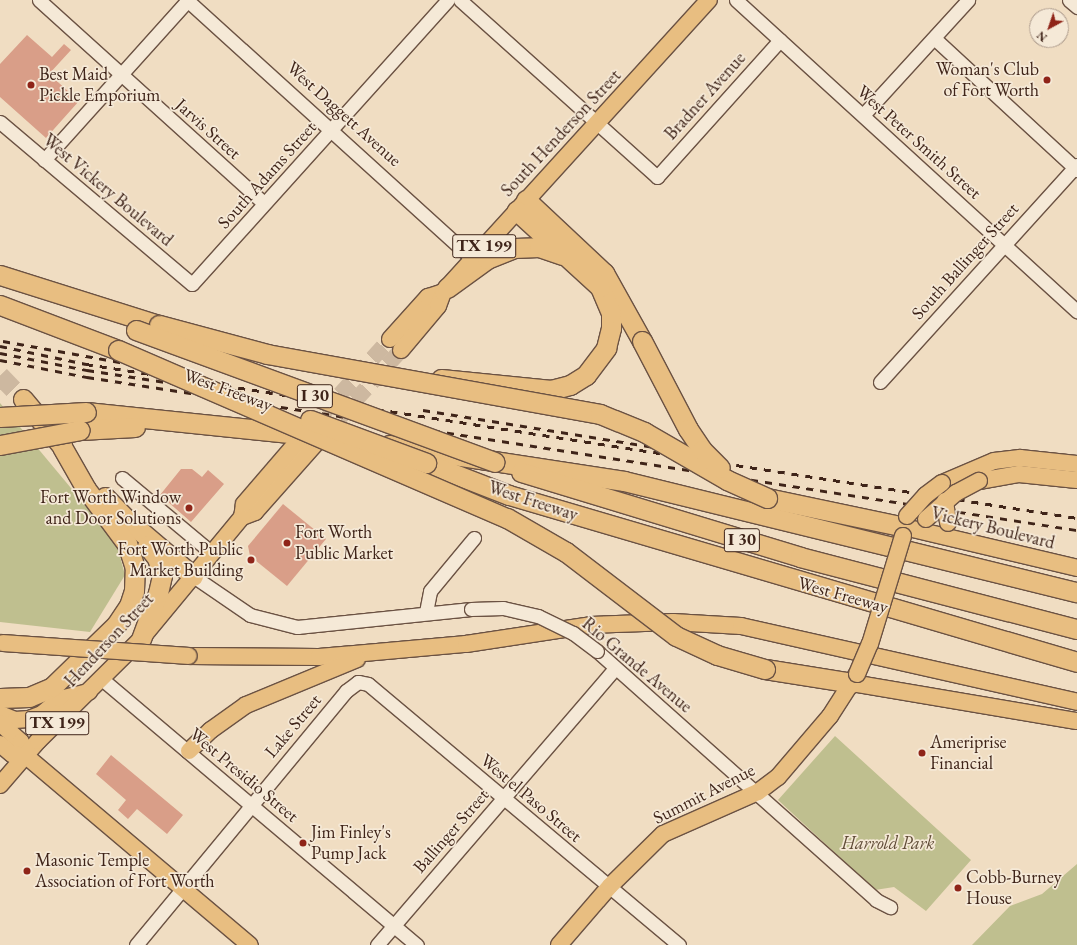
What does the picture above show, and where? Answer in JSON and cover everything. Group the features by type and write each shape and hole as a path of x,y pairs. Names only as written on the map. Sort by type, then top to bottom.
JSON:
{"highway":[{"path":"390,376 551,390 578,380 598,362 609,338 610,313 600,287 521,205"},
{"path":"521,205 604,273 642,341 681,418 702,450 726,473 767,498"},
{"path":"444,290 487,259 514,248 539,247 574,261"},
{"path":"0,275 159,325 267,354 607,416 644,432 740,488 767,498 911,526"},
{"name":"West Freeway","path":"0,275 136,330 494,462 800,557 1077,628"},
{"name":"West Freeway","path":"0,305 118,350 426,462 516,498 1077,662"},
{"path":"118,350 507,518 566,552 676,636 717,655 765,669 855,678"},
{"path":"23,399 126,519 157,558 161,568 160,588 141,639"},
{"path":"0,417 86,412 340,438 616,480 1077,592"},
{"path":"0,445 80,430 196,424"},
{"path":"0,698 29,697 46,692 59,682 118,622 134,591 135,568 129,548 86,489 62,446"},
{"path":"126,519 193,576"}],"main road":[{"name":"South Henderson Street","path":"395,344 428,297 444,290 709,0"},
{"name":"Henderson Street","path":"242,517 244,504 299,440"},
{"name":"Henderson Street","path":"0,785 26,756 89,692 103,680 141,639 242,517 255,512 316,443"},
{"path":"911,526 926,495 954,476 982,464 1006,459 1077,464"},
{"path":"911,526 945,501 979,481 1019,474 1077,480"},
{"path":"945,501 948,523 970,544"},
{"name":"Vickery Boulevard","path":"911,526 970,544 1077,568"},
{"name":"Summit Avenue","path":"559,945 610,886 663,834 758,792 778,777 803,750 855,678 870,644 911,526"},
{"path":"1,642 189,656 319,658 376,651 466,644 591,625 673,622 733,626 1077,702"},
{"path":"189,751 211,730 246,705 376,651"},
{"path":"855,678 976,705 1077,721"},
{"path":"0,714 15,720 29,720 42,714 60,699 89,692"},
{"path":"0,723 21,742 26,756 250,945"},
{"path":"0,744 12,754 26,756"}],"street":[{"name":"Jarvis Street","path":"39,0 264,203"},
{"path":"44,160 188,0"},
{"name":"West Daggett Avenue","path":"188,0 473,258"},
{"name":"South Adams Street","path":"192,284 448,0"},
{"path":"460,0 597,124"},
{"name":"West Peter Smith Street","path":"736,0 1077,311"},
{"path":"863,115 968,0"},
{"path":"1069,0 1077,6"},
{"path":"934,38 1076,168"},
{"name":"Bradner Avenue","path":"597,124 657,177 780,40"},
{"name":"West Vickery Boulevard","path":"0,122 192,284"},
{"name":"South Ballinger Street","path":"880,382 1076,168"},
{"path":"122,478 212,553"},
{"path":"426,612 430,591 474,538"},
{"name":"Rio Grande Avenue","path":"193,576 250,615 287,626 318,627 426,612 471,609 514,610 548,620 584,640 758,792 876,900 890,907"},
{"name":"Ballinger Street","path":"377,945 615,668"},
{"name":"West Presidio Street","path":"103,680 189,751 417,945"},
{"name":"West el Paso Street","path":"358,682 368,684 679,945"},
{"name":"Lake Street","path":"136,945 346,690 358,682"}],"green space":[{"path":"0,403 116,542 125,575 90,632 0,622"},
{"name":"Harrold Park","path":"835,736 971,860 926,911 894,887 875,890 778,800"},
{"path":"1077,864 1077,945 972,945 1010,906 1042,894"}],"building":[{"name":"Best Maid Pickle Emporium","path":"27,35 52,57 64,44 71,50 49,74 79,101 46,138 0,97 0,64"},
{"name":"Fort Worth Window and Door Solutions","path":"181,469 192,469 202,477 208,470 224,484 191,522 160,495"},
{"name":"Fort Worth Public Market","path":"283,504 326,539 287,586 250,556 248,546"},
{"path":"111,755 183,815 167,834 137,809 128,819 118,810 126,800 96,774"}],"tunnel":[{"path":"308,430 390,339"},
{"path":"323,436 401,350"},
{"path":"0,375 23,399"}],"railway":[{"path":"3,341 125,363"},
{"path":"0,346 86,364 1077,518"},
{"path":"0,353 87,370 250,395"},
{"path":"0,360 87,377 1077,530"},
{"path":"423,410 717,457"}],"place":[{"name":"Woman's Club of Fort Worth","path":"1047,80"},
{"name":"Best Maid Pickle Emporium","path":"31,85"},
{"name":"Fort Worth Window and Door Solutions","path":"189,508"},
{"name":"Fort Worth Public Market","path":"287,543"},
{"name":"Fort Worth Public Market Building","path":"251,560"},
{"name":"Ameriprise Financial","path":"922,753"},
{"name":"Jim Finley's Pump Jack","path":"303,843"},
{"name":"Masonic Temple Association of Fort Worth","path":"27,871"},
{"name":"Cobb-Burney House","path":"958,888"}]}
